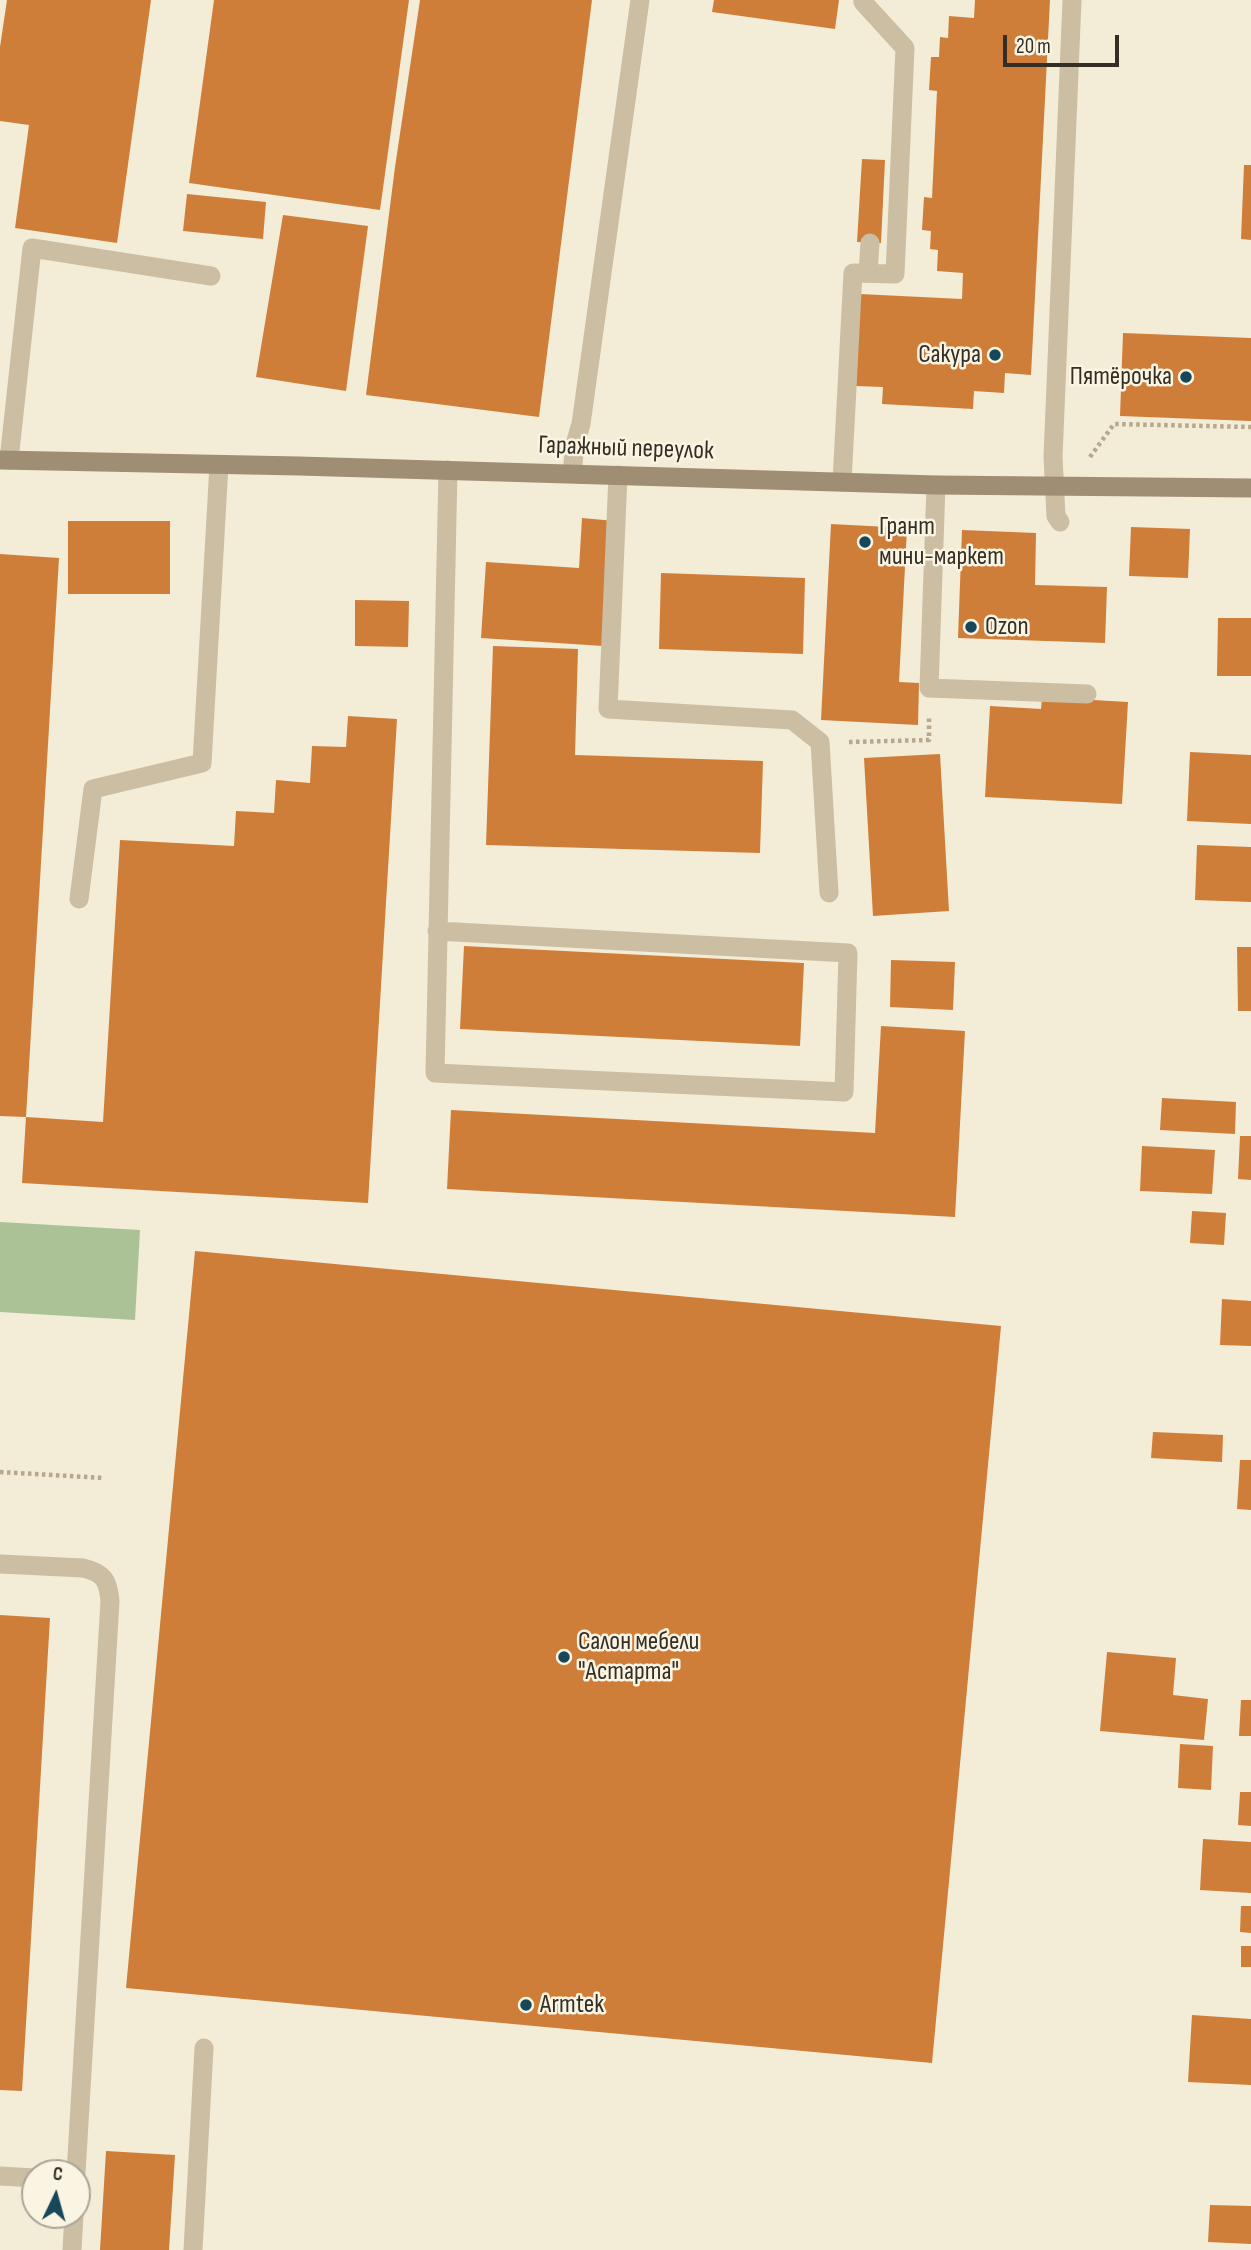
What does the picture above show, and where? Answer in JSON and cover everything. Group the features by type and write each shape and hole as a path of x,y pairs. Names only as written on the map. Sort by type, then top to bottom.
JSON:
{"main road":[{"name":"Гаражный переулок","path":"4,460 572,473 936,485 1251,488"},
{"path":"1111,486 1251,481"}],"lane":[{"path":"572,473 640,0"},
{"path":"842,482 853,273 895,274 905,48 864,0"},
{"path":"1060,522 1056,516 1054,457 1072,0"},
{"path":"868,273 870,243"},
{"path":"4,460 32,248 211,276"},
{"path":"79,899 93,789 201,764 219,465"},
{"path":"437,931 848,953 844,1092 435,1073 437,931 448,470"},
{"path":"618,475 608,709 792,720 820,742 830,893"},
{"path":"936,485 929,688 1087,694"},
{"path":"0,1564 83,1568 96,1572 104,1579 108,1589 109,1615 77,2159"},
{"path":"193,2250 204,2048"},
{"path":"0,2176 21,2177"},
{"path":"72,2250 73,2229"}],"path":[{"path":"1054,457 1089,458 1114,424 1251,427"},
{"path":"820,742 929,740 929,688"},
{"path":"0,1472 104,1478"}],"green space":[{"path":"0,1222 140,1230 135,1320 0,1312"}],"building":[{"path":"7,0 151,0 117,243 15,228 29,125 0,121 0,47"},
{"path":"214,0 409,0 380,210 189,183"},
{"path":"420,0 592,0 539,417 366,395 395,167"},
{"path":"714,0 839,0 835,29 712,12"},
{"path":"975,0 1050,0 1031,375 1005,373 1004,393 974,391 973,409 882,404 883,387 856,386 860,294 962,299 963,273 937,271 938,250 930,249 931,231 922,230 924,197 932,198 937,91 929,90 931,57 939,57 940,37 948,38 949,16 974,18"},
{"path":"862,159 885,160 881,243 857,242"},
{"path":"1244,165 1251,165 1251,240 1241,239"},
{"path":"187,194 266,202 263,239 183,231"},
{"path":"283,215 368,226 346,391 256,377"},
{"name":"Пятёрочка","path":"1123,333 1251,338 1251,421 1120,416"},
{"path":"582,518 615,521 603,646 481,638 486,562 579,568"},
{"path":"68,521 170,521 170,594 68,594"},
{"path":"831,524 907,528 899,682 919,683 918,725 821,720"},
{"path":"1131,527 1190,529 1188,578 1129,576"},
{"path":"962,530 1036,533 1035,585 1107,587 1105,643 958,638"},
{"path":"0,554 59,558 26,1117 0,1116"},
{"path":"661,573 805,578 803,654 659,649"},
{"path":"355,600 409,601 408,647 355,646"},
{"path":"1218,618 1251,618 1251,676 1217,676"},
{"path":"493,646 578,649 575,755 763,761 760,853 486,845"},
{"path":"1042,697 1128,702 1122,804 985,797 990,706 1041,709"},
{"path":"348,716 397,719 368,1203 22,1183 26,1117 103,1122 120,840 234,846 236,811 274,813 276,780 310,783 312,746 346,747"},
{"path":"1190,752 1251,755 1251,824 1187,821"},
{"path":"940,754 949,911 873,916 864,758"},
{"path":"1197,845 1251,847 1251,902 1195,900"},
{"path":"464,946 804,963 800,1046 460,1029"},
{"path":"1237,947 1251,947 1251,1011 1238,1011"},
{"path":"891,960 955,962 953,1010 890,1007"},
{"path":"881,1026 965,1031 955,1217 447,1189 451,1110 875,1133"},
{"path":"1162,1098 1236,1102 1235,1134 1160,1130"},
{"path":"1240,1136 1251,1136 1251,1180 1238,1179"},
{"path":"1142,1146 1215,1150 1212,1194 1140,1191"},
{"path":"1192,1211 1226,1213 1224,1245 1190,1243"},
{"name":"Салон мебели \"Астарта\"","path":"195,1251 1001,1326 932,2063 126,1988"},
{"path":"1222,1299 1251,1301 1251,1346 1220,1345"},
{"path":"1153,1432 1223,1435 1222,1462 1151,1458"},
{"path":"1240,1460 1251,1460 1251,1510 1237,1509"},
{"path":"0,1615 50,1618 22,2091 0,2090"},
{"path":"1107,1652 1176,1658 1173,1695 1208,1699 1204,1740 1100,1731"},
{"path":"1241,1700 1251,1700 1251,1736 1239,1736"},
{"path":"1180,1744 1213,1746 1211,1790 1178,1788"},
{"path":"1240,1792 1251,1792 1251,1826 1238,1825"},
{"path":"1203,1839 1251,1842 1251,1893 1200,1890"},
{"path":"1241,1906 1251,1906 1251,1933 1240,1932"},
{"path":"1241,1946 1251,1946 1251,1967 1241,1967"},
{"path":"1192,2015 1251,2019 1251,2085 1188,2082"},
{"path":"106,2151 175,2155 169,2250 100,2250"},
{"path":"1210,2205 1251,2206 1251,2244 1208,2242"}],"place":[{"name":"Сакура","path":"995,355"},
{"name":"Пятёрочка","path":"1186,377"},
{"name":"Грант мини-маркет","path":"865,542"},
{"name":"Ozon","path":"971,627"},
{"name":"Салон мебели \"Астарта\"","path":"564,1657"},
{"name":"Armtek","path":"526,2005"}]}
